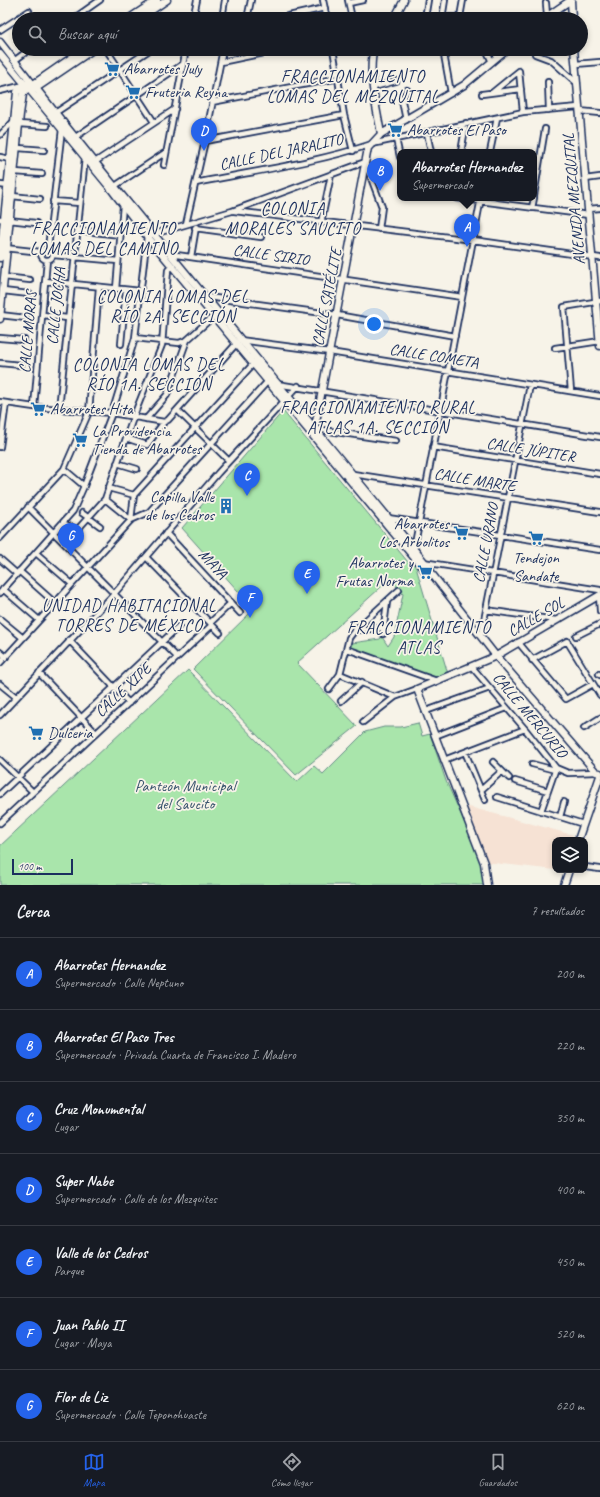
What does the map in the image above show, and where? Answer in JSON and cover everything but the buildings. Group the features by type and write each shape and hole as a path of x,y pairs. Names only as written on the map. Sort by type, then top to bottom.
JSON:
{"main road":[{"path":"139,12 157,0"},
{"path":"149,12 165,0"},
{"path":"398,12 404,0"},
{"path":"553,12 571,0"},
{"path":"571,0 572,12"},
{"path":"0,42 14,60 28,86 62,129 95,162 123,204 208,297 216,313"},
{"path":"0,54 28,86 55,113 85,158 113,188 150,234 172,266 216,313 268,381 286,398 354,475 381,517 427,572 432,574"},
{"path":"4,219 12,196 10,186 10,159 12,131 16,123 23,94 28,86 73,56"},
{"path":"28,86 82,56"},
{"path":"372,56 374,87 381,134"},
{"path":"372,144 381,134 451,93 499,56"},
{"name":"AVENIDA MEZQUITAL","path":"575,56 592,257 598,302 600,346"},
{"path":"0,319 4,277 4,219 10,186 15,172 18,148 19,132 16,123"},
{"path":"12,131 19,132"},
{"name":"CALLE SATÉLITE","path":"314,429 344,279 367,152 372,144"},
{"path":"0,258 3,248"},
{"path":"239,342 277,384 286,398"},
{"path":"314,429 345,474 389,518 425,562 432,574 496,656 599,774 579,837"},
{"name":"CALLE SOL","path":"417,689 496,656 600,593"},
{"path":"417,689 484,863 487,885"},
{"path":"564,885 568,873"}],"street":[{"path":"83,12 100,0"},
{"path":"194,12 196,0"},
{"path":"223,12 225,0"},
{"path":"248,12 251,0"},
{"path":"323,0 326,12"},
{"path":"351,12 349,2 363,0"},
{"path":"426,12 428,0"},
{"path":"443,12 445,0"},
{"path":"461,12 463,0"},
{"path":"545,12 546,3"},
{"path":"307,12 325,8"},
{"path":"0,30 12,22"},
{"path":"14,60 20,56"},
{"path":"111,56 154,122"},
{"path":"55,113 141,56"},
{"path":"164,165 185,56"},
{"path":"186,224 205,141 222,56"},
{"path":"221,62 250,56"},
{"path":"334,56 344,115 353,150"},
{"path":"444,56 451,93"},
{"path":"489,56 492,62"},
{"path":"540,56 551,60 577,83"},
{"path":"576,64 600,62"},
{"path":"0,63 7,63"},
{"path":"73,139 183,64"},
{"path":"493,92 519,71 523,112"},
{"path":"212,102 339,78"},
{"path":"374,87 396,81"},
{"path":"548,82 549,110"},
{"path":"0,91 28,86"},
{"path":"482,94 521,89"},
{"path":"406,120 402,101 407,90"},
{"path":"95,162 175,109"},
{"name":"CALLE DEL JARALITO","path":"196,183 523,112 580,109 600,113"},
{"path":"205,141 344,115"},
{"path":"491,149 497,118"},
{"path":"0,135 16,123 47,126"},
{"path":"462,149 466,124"},
{"path":"48,248 62,129"},
{"path":"537,178 545,129"},
{"path":"427,133 430,149"},
{"path":"396,139 398,149"},
{"path":"18,148 44,150"},
{"path":"113,188 166,152"},
{"path":"0,157 10,159"},
{"name":"CALLE JOCHA","path":"59,409 67,318 85,158"},
{"path":"39,620 2,591 73,511 84,486 112,413 135,338 150,234 232,211 365,162 382,207 379,229"},
{"path":"15,172 42,174"},
{"path":"321,223 330,175"},
{"path":"586,179 600,177"},
{"path":"0,185 10,186"},
{"path":"12,196 40,199"},
{"path":"53,201 80,204"},
{"path":"414,549 481,201"},
{"path":"487,201 532,208 588,212 600,208"},
{"path":"532,208 533,201"},
{"path":"116,289 123,204"},
{"path":"232,211 321,223 473,240 600,258"},
{"path":"4,219 36,223"},
{"path":"191,257 196,222"},
{"path":"196,228 261,237"},
{"path":"77,230 120,235"},
{"path":"3,248 41,252 43,249 48,248"},
{"path":"48,248 52,251 53,255"},
{"path":"41,252 43,258 47,260 53,255 118,261"},
{"name":"CALLE SIRIO","path":"170,254 462,297"},
{"name":"CALLE MORAS","path":"34,407 47,260"},
{"path":"63,523 77,530 105,499 133,418 162,342 168,270 172,266"},
{"path":"4,277 30,280"},
{"path":"45,280 141,292"},
{"path":"0,538 64,469 88,412 99,287"},
{"path":"121,344 126,290"},
{"path":"3,291 29,294"},
{"path":"208,297 336,315 455,336"},
{"path":"571,392 564,307 598,302"},
{"path":"146,420 167,395 188,340 216,313"},
{"path":"0,315 26,318"},
{"path":"43,315 67,318"},
{"path":"0,338 24,340"},
{"path":"135,338 179,343 188,340"},
{"path":"126,438 147,445 164,422 177,410 239,342"},
{"name":"CALLE COMETA","path":"239,342 330,352 600,396"},
{"path":"555,348 600,342"},
{"path":"0,363 21,365"},
{"path":"130,520 134,495 194,427 254,363"},
{"path":"0,663 130,520 149,512 212,445 268,381"},
{"path":"277,384 298,386 600,437"},
{"name":"CALLE URANO","path":"481,636 530,385"},
{"path":"0,715 69,640 114,594 229,461 298,386"},
{"path":"0,402 34,407 112,413 133,418 164,422"},
{"path":"0,447 1,424 6,403"},
{"path":"177,410 229,461"},
{"path":"314,429 396,440"},
{"name":"CALLE JÚPITER","path":"434,447 600,474"},
{"path":"117,463 137,469"},
{"path":"64,469 84,486"},
{"name":"CALLE MARTE","path":"345,474 600,512"},
{"path":"108,488 134,495"},
{"path":"105,499 130,520"},
{"path":"28,507 177,657"},
{"path":"82,513 100,526"},
{"path":"381,517 600,550"},
{"name":"MAYA","path":"166,533 240,613"},
{"path":"36,553 72,584"},
{"path":"146,557 220,633"},
{"path":"0,558 55,603"},
{"path":"418,561 600,593 600,611"},
{"path":"328,690 340,674 349,638 355,630 399,590"},
{"path":"383,634 387,601"},
{"name":"CALLE XIPE","path":"0,823 129,703 231,604"},
{"path":"486,610 556,620"},
{"path":"0,619 22,638"},
{"path":"576,636 600,624"},
{"path":"0,794 178,626"},
{"path":"355,630 383,628"},
{"path":"69,640 129,703"},
{"path":"532,660 567,641 600,695"},
{"path":"518,642 566,699 593,684"},
{"path":"347,649 437,681"},
{"path":"0,652 6,657"},
{"name":"CALLE MERCURIO","path":"472,667 525,728 555,769 568,773 599,774"},
{"path":"39,673 96,733"},
{"path":"340,674 395,696 363,722"},
{"path":"342,701 362,682"},
{"path":"0,684 16,697"},
{"path":"426,711 490,688"},
{"name":"CALLE SOL","path":"395,696 417,689"},
{"path":"435,736 507,708"},
{"path":"584,728 600,718"},
{"path":"444,760 525,728"},
{"path":"465,752 486,800"},
{"path":"0,760 33,792"},
{"path":"493,762 509,778"},
{"path":"532,764 555,769 541,811"},
{"path":"481,790 502,771"},
{"path":"515,781 548,791"},
{"path":"497,797 583,824"},
{"path":"560,817 564,802"},
{"path":"588,867 600,869"}],"shaded area":[{"path":"462,805 573,835 573,837 552,837 552,870 485,862"}],"green space":[{"path":"283,411 408,562 412,565 415,564 448,674 434,679 351,648 352,643 380,639 382,637 388,646 394,637 403,594 390,579 297,663 357,726 296,775 193,669 254,609 182,528"},
{"name":"Panteón Municipal del Saucito","path":"188,670 297,782 314,766 323,774 365,732 384,727 401,727 418,723 422,736 430,734 446,781 481,859 485,885 0,885 0,846"}],"place":[{"name":"Abarrotes July","path":"112,69"},
{"name":"Fruteria Reyna","path":"133,92"},
{"name":"Abarrotes El Paso","path":"395,130"},
{"name":"Super Nabe","path":"204,151"},
{"name":"Abarrotes El Paso Tres","path":"380,191"},
{"name":"Abarrotes Hernandez","path":"467,247"},
{"name":"Abarrotes Hita","path":"38,409"},
{"name":"La Providencia Tienda de Abarrotes","path":"80,440"},
{"name":"Cruz Monumental","path":"247,496"},
{"name":"Capilla Valle de los Cedros","path":"226,506"},
{"name":"Abarrotes Los Arbolitos","path":"461,533"},
{"name":"Tendejon Sandate","path":"536,538"},
{"name":"Flor de Liz","path":"71,556"},
{"name":"Abarrotes y Frutas Norma","path":"425,572"},
{"name":"Valle de los Cedros","path":"307,594"},
{"name":"Juan Pablo II","path":"250,618"},
{"name":"Dulceria","path":"36,733"}],"district":[{"name":"FRACCIONAMIENTO LOMAS DEL MEZQUITAL","path":"353,86"},
{"name":"COLONIA MORALES SAUCITO","path":"293,218"},
{"name":"FRACCIONAMIENTO LOMAS DEL CAMINO","path":"104,238"},
{"name":"COLONIA LOMAS DEL RÍO 2A. SECCIÓN","path":"173,306"},
{"name":"COLONIA LOMAS DEL RÍO 1A. SECCIÓN","path":"149,374"},
{"name":"FRACCIONAMIENTO RURAL ATLAS 1A. SECCIÓN","path":"378,417"},
{"name":"UNIDAD HABITACIONAL TORRES DE MÉXICO","path":"129,615"},
{"name":"FRACCIONAMIENTO ATLAS","path":"419,637"}]}
